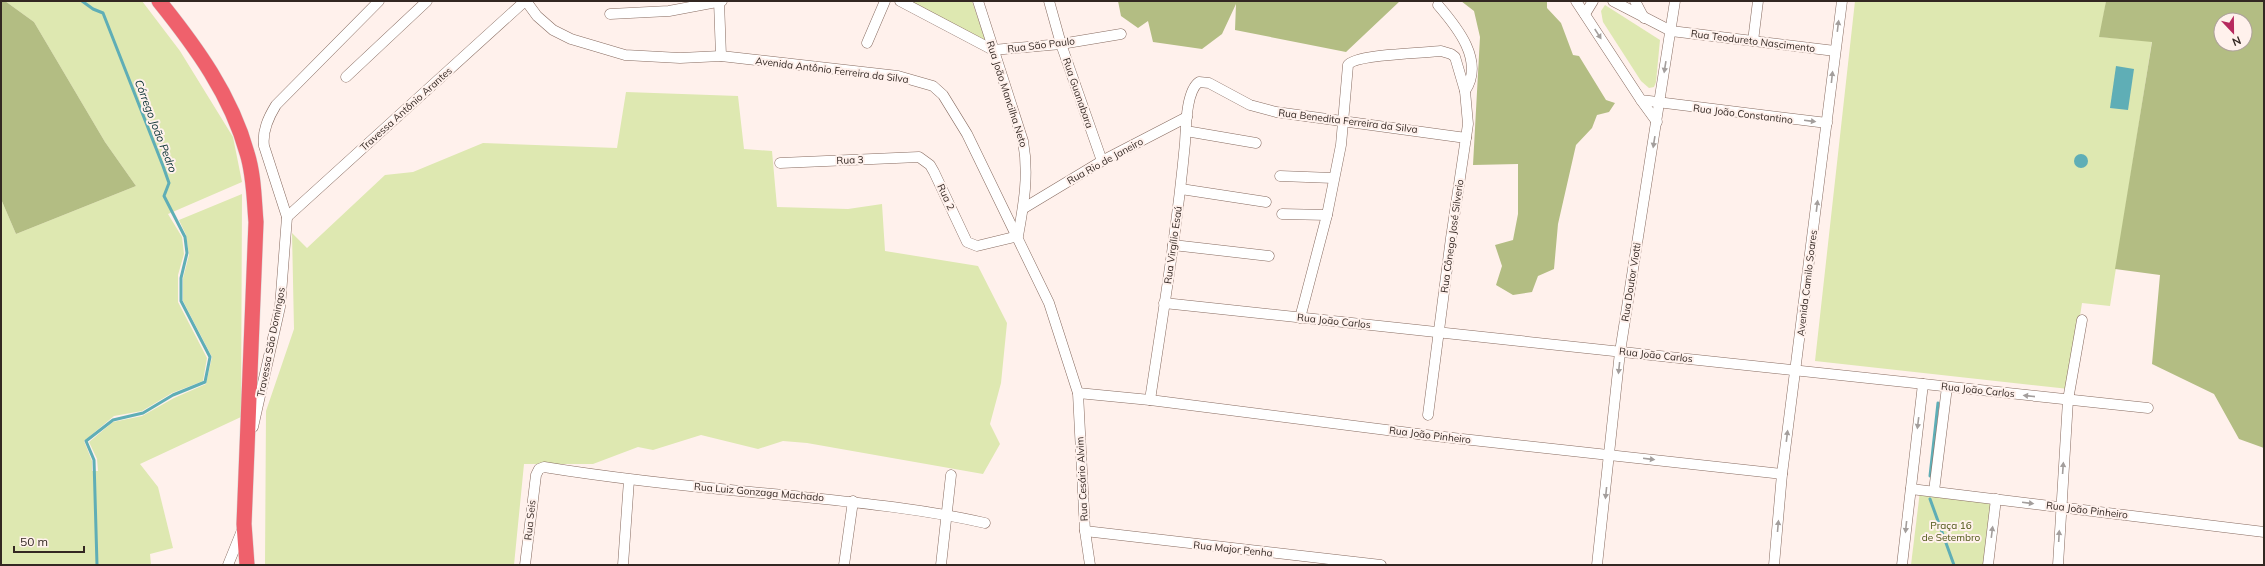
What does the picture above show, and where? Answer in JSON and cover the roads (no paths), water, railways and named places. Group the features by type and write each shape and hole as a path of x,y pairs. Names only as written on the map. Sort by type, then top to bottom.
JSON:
{"highway":[{"path":"159,1 185,34 218,83 238,123 248,154 252,178 256,222 249,442 244,524 247,565"}],"street":[{"name":"Travessa São Domingos","path":"249,442 264,382 280,306 287,217 264,146 263,138 269,116 276,105 379,1"},
{"path":"346,77 427,1"},
{"name":"Travessa Antônio Arantes","path":"287,217 526,1"},
{"name":"Avenida Antônio Ferreira da Silva","path":"526,1 537,16 553,30 597,48 625,55 651,57 721,56 898,76 932,86 943,95 952,107 1018,236 1049,303 1078,393"},
{"path":"719,1 721,56"},
{"path":"610,14 669,11 722,1"},
{"path":"867,43 885,1"},
{"name":"Rua São Paulo","path":"900,1 993,50 1061,44 1121,34"},
{"name":"Rua João Mancilha Neto","path":"978,1 1023,141 1027,174 1024,208 1018,236"},
{"name":"Rua Guanabara","path":"1049,1 1061,44 1102,161"},
{"path":"1576,1 1657,122"},
{"path":"1585,14 1593,1"},
{"name":"Rua Teodureto Nascimento","path":"1613,1 1671,31 1835,51"},
{"path":"1635,1 1644,18"},
{"name":"Rua Doutor Viotti","path":"1597,565 1620,352 1675,1"},
{"path":"1753,41 1758,1"},
{"name":"Avenida Camilo Soares","path":"1774,565 1782,474 1842,1"},
{"path":"1438,5 1455,26 1467,48 1472,75 1465,91"},
{"name":"Rua Cônego José Silverio","path":"1344,121 1346,71 1350,62 1368,57 1441,51 1455,57 1465,91 1468,110 1466,138 1428,415"},
{"name":"Rua Benedita Ferreira da Silva","path":"1192,90 1195,85 1203,82 1250,105 1291,115 1466,138"},
{"name":"Rua Virgílio Esaú","path":"1150,400 1181,188 1187,117 1192,90"},
{"name":"Rua João Constantino","path":"1641,100 1660,104 1827,123"},
{"name":"Rua Rio de Janeiro","path":"1024,208 1102,161 1187,117"},
{"path":"1300,318 1327,215 1344,121"},
{"path":"1186,131 1256,143"},
{"name":"Rua 2","path":"919,157 930,165 934,172 967,242 977,246 1018,236"},
{"name":"Rua 3","path":"780,163 919,157"},
{"path":"1280,176 1333,178"},
{"path":"1181,188 1266,202"},
{"path":"1282,214 1327,215"},
{"path":"1173,245 1269,256"},
{"name":"Rua João Carlos","path":"1164,303 2148,408"},
{"path":"2058,565 2060,507 2068,400 2082,320"},
{"path":"1902,565 1923,384"},
{"path":"1934,492 1947,387"},
{"name":"Rua João Pinheiro","path":"1078,393 1150,400 1426,435 1782,474"},
{"name":"Rua Cesário Alvim","path":"1078,393 1085,531 1090,565"},
{"name":"Rua Luiz Gonzaga Machado","path":"536,475 538,470 544,467 629,480 853,501 947,514 985,523"},
{"name":"Rua Seis","path":"525,565 536,475"},
{"path":"941,565 951,475"},
{"path":"623,565 629,480"},
{"name":"Rua João Pinheiro","path":"1910,489 2264,532"},
{"path":"1988,565 1996,499"},
{"path":"844,565 853,501"},
{"path":"228,565 244,524"},
{"name":"Rua Major Penha","path":"1085,531 1381,565"}],"water":[{"path":"2116,66 2134,69 2128,110 2110,108"},
{"path":"2081,154 2086,156 2088,161 2086,166 2081,168 2076,166 2074,161 2076,156"}],"waterway":[{"name":"Córrego João Pedro","path":"82,1 93,9 103,13 163,166 169,183 164,196 185,237 187,253 181,278 181,301 210,357 205,382 173,395 143,413 113,420 86,441 94,460 97,565"},
{"path":"1930,476 1938,403"},
{"path":"1930,499 1954,565"}],"park label":[{"name":"Praça 16 de Setembro","path":"1951,530"}]}
